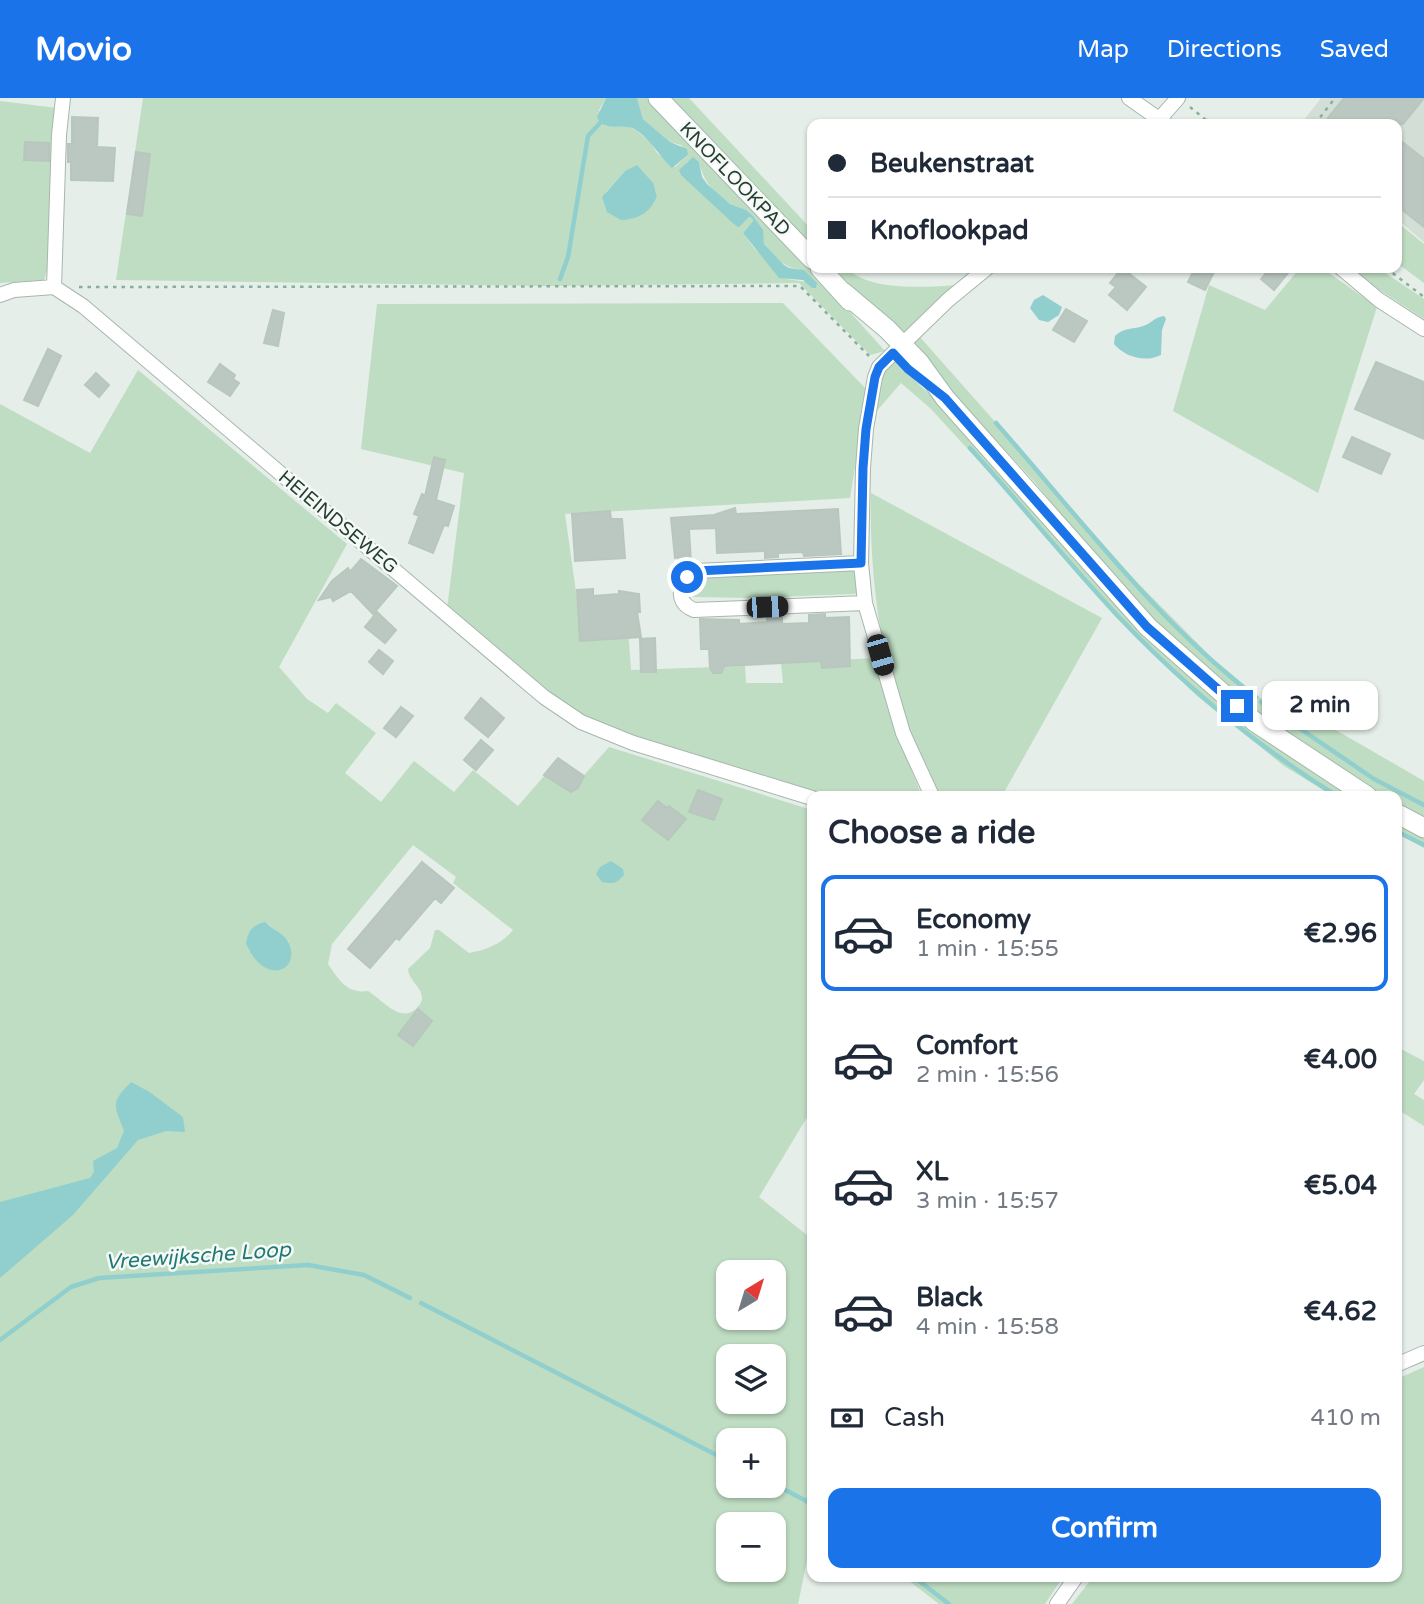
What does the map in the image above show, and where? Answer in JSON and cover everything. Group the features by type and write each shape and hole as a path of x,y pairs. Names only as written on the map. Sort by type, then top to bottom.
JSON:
{"main road":[{"name":"KNOFLOOKPAD","path":"658,98 807,254"},
{"path":"825,273 843,292 891,355 919,362 945,398 1147,627 1255,722 1359,791"},
{"path":"1402,816 1424,828"}],"street":[{"path":"0,295 14,290 54,286 59,135 63,98"},
{"path":"1129,98 1155,119"},
{"path":"1165,119 1184,102"},
{"path":"930,791 902,733 865,603 861,563 866,429 875,377 891,355 948,300 982,273"},
{"path":"1347,273 1380,300 1424,329"},
{"name":"HEIEINDSEWEG","path":"54,286 83,306 544,696 581,722 633,743 807,796"},
{"path":"861,563 696,571 687,577 682,585 681,599 686,607 694,610 865,603"},
{"path":"1402,1362 1424,1353"},
{"path":"1057,1604 1072,1582"}],"path":[{"path":"1319,119 1335,98"},
{"path":"1184,102 1205,119"},
{"path":"1393,273 1424,297"},
{"path":"54,286 800,286 891,355"}],"shaded area":[{"path":"1321,98 1424,98 1424,242 1402,223 1402,119 1305,119"}],"green space":[{"path":"143,98 606,98 599,110 605,126 629,127 637,131 650,142 657,153 675,167 688,155 681,145 670,142 643,119 637,98 647,98 807,265 807,273 814,273 885,351 870,355 799,283 550,286 116,280","holes":["688,161 699,162 713,189 727,202 751,215 760,228 764,244 783,264 799,269 807,282 786,279 754,248 743,233 753,221 752,218 749,217 736,226 685,165","625,171 643,171 657,196 605,193"]},
{"path":"668,98 689,98 807,225 807,242"},
{"path":"0,101 57,108 49,264 44,280 0,283"},
{"path":"1402,226 1424,244 1424,283 1402,267"},
{"path":"837,273 853,273 870,281 900,286 959,285 902,338"},
{"path":"1296,273 1329,273 1377,307 1318,493 1173,411 1209,285 1265,310"},
{"path":"1354,273 1385,273 1424,299 1424,319"},
{"path":"783,303 867,390 850,498 565,514 577,599 583,614 628,629 631,670 745,666 746,683 783,683 781,663 875,658 896,732 920,791 812,791 581,720 447,609 464,473 361,449 377,304"},
{"path":"919,336 1135,580 1211,657 1264,701 1270,692 1424,781 1424,819 1402,807 1402,791 1373,791 1287,735 1229,690 1171,637 1109,573 1033,480 909,346"},
{"path":"895,361 953,417 1134,621 1348,791 1325,791 1284,766 1197,696 1114,614 1024,510 930,408 901,383 875,413 882,375"},
{"path":"138,370 347,544 279,667 307,699 328,713 336,703 376,733 345,773 381,802 414,761 454,792 473,770 518,806 551,768 572,789 609,747 807,808 807,1117 759,1197 807,1235 807,1561 798,1604 0,1604 0,404 90,453","holes":["413,845 456,877 453,883 513,930 504,939 493,946 469,953 439,930 435,930 430,948 408,969 422,995 421,1002 410,1013 397,1012 368,991 354,990 344,985 328,964 332,944","266,922 289,942 250,952 246,944"]},
{"path":"871,493 1102,618 1005,791 934,791 907,732 890,674 874,583"},
{"path":"857,570 861,592 854,594 694,597 689,591 688,578"},
{"path":"1402,823 1424,835 1424,848 1402,836"},
{"path":"1402,1050 1424,1061 1424,1080 1414,1094 1424,1100 1424,1126 1402,1112"},
{"path":"1424,1367 1424,1604 1072,1604 1089,1582 1402,1582 1402,1377"},
{"path":"910,1582 1060,1582 1045,1604 939,1604"}],"water":[{"path":"606,98 637,98 643,119 670,142 687,149 688,155 672,168 638,131 600,122 597,117"},
{"path":"693,157 699,162 702,177 707,184 730,204 753,216 763,230 764,244 784,265 804,270 817,283 816,288 803,280 779,278 743,233 753,221 752,218 749,217 739,227 736,226 681,175 679,170"},
{"path":"637,165 653,183 657,196 643,214 621,220 607,212 602,197 625,171"},
{"path":"1043,295 1062,307 1059,315 1048,322 1039,320 1030,308 1034,300"},
{"path":"1164,316 1166,319 1162,330 1161,355 1136,357 1114,344 1115,336 1122,331 1146,325"},
{"path":"611,861 623,869 624,875 614,883 602,882 596,874 600,867"},
{"path":"266,922 285,937 291,950 291,959 281,970 264,967 254,958 246,944 252,929"},
{"path":"131,1082 183,1117 185,1132 166,1131 138,1140 73,1215 0,1278 0,1202 90,1178 94,1172 93,1161 117,1148 124,1131 116,1110 117,1100"}],"building":[{"path":"1344,98 1424,98 1403,124 1402,119 1327,119"},
{"path":"72,117 98,118 97,147 115,148 113,181 71,180 68,144 72,144"},
{"path":"25,142 49,143 49,161 24,160"},
{"path":"1402,142 1424,159 1424,227 1402,210"},
{"path":"136,152 150,154 142,216 127,214"},
{"path":"1118,273 1128,273 1146,287 1127,310 1109,295 1116,287 1110,283"},
{"path":"1192,273 1214,273 1205,290 1188,282"},
{"path":"1266,273 1288,273 1274,290 1261,279"},
{"path":"1066,309 1087,321 1074,342 1053,330"},
{"path":"273,310 284,313 278,346 264,343"},
{"path":"48,349 61,356 38,406 24,400"},
{"path":"1376,362 1424,382 1424,439 1355,409"},
{"path":"220,364 235,375 233,379 239,383 230,396 208,382"},
{"path":"96,373 109,385 99,397 85,385"},
{"path":"1352,437 1390,454 1381,474 1343,457"},
{"path":"434,457 445,460 436,500 454,506 448,526 444,525 433,553 409,543 419,516 414,514 422,494 425,496"},
{"path":"735,508 736,514 838,509 841,554 804,556 803,552 778,553 778,557 765,558 765,551 717,553 716,528 689,529 691,563 679,564 678,557 675,558 671,518 714,515"},
{"path":"610,511 611,519 622,519 625,558 575,561 572,514"},
{"path":"361,559 397,586 373,614 351,591 333,601 331,597 319,600 332,581 348,568 350,572"},
{"path":"593,589 593,596 619,594 619,591 639,594 640,612 637,612 641,637 580,641 577,590"},
{"path":"377,612 396,630 385,643 365,627"},
{"path":"825,614 825,618 849,617 850,666 822,668 821,661 724,666 721,673 713,673 710,668 709,649 701,649 700,619 739,620 739,624 767,622 767,617 782,616 782,624 809,623 809,615"},
{"path":"655,638 656,672 641,672 640,639"},
{"path":"379,650 393,661 383,674 369,662"},
{"path":"481,698 504,718 488,737 465,718"},
{"path":"401,707 413,716 396,737 384,728"},
{"path":"481,740 493,750 476,770 464,760"},
{"path":"558,758 584,776 578,788 571,792 544,775"},
{"path":"698,790 722,799 714,820 689,812"},
{"path":"658,801 686,819 668,840 642,820"},
{"path":"422,862 454,888 441,903 435,898 399,940 396,938 370,968 348,949"},
{"path":"418,1009 432,1021 413,1046 398,1035"}],"waterway":[{"path":"560,279 568,257 588,136 600,123"},
{"path":"996,423 1152,602 1220,668 1256,697"},
{"path":"970,448 1096,593 1166,664 1248,734 1330,791"},
{"path":"1261,702 1374,779 1397,791"},
{"path":"1402,794 1424,805"},
{"path":"1402,834 1424,845"},
{"name":"Vreewijksche Loop","path":"0,1340 71,1287 99,1278 308,1265 364,1275 410,1298"},
{"name":"Vreewijksche Loop","path":"421,1303 716,1455"},
{"name":"Vreewijksche Loop","path":"786,1490 807,1501"},
{"name":"Vreewijksche Loop","path":"920,1582 949,1604"}],"route":[{"path":"687,577 696,571 861,563 866,429 875,377 879,367 893,353 908,369 945,398 1147,627 1237,706"}]}
